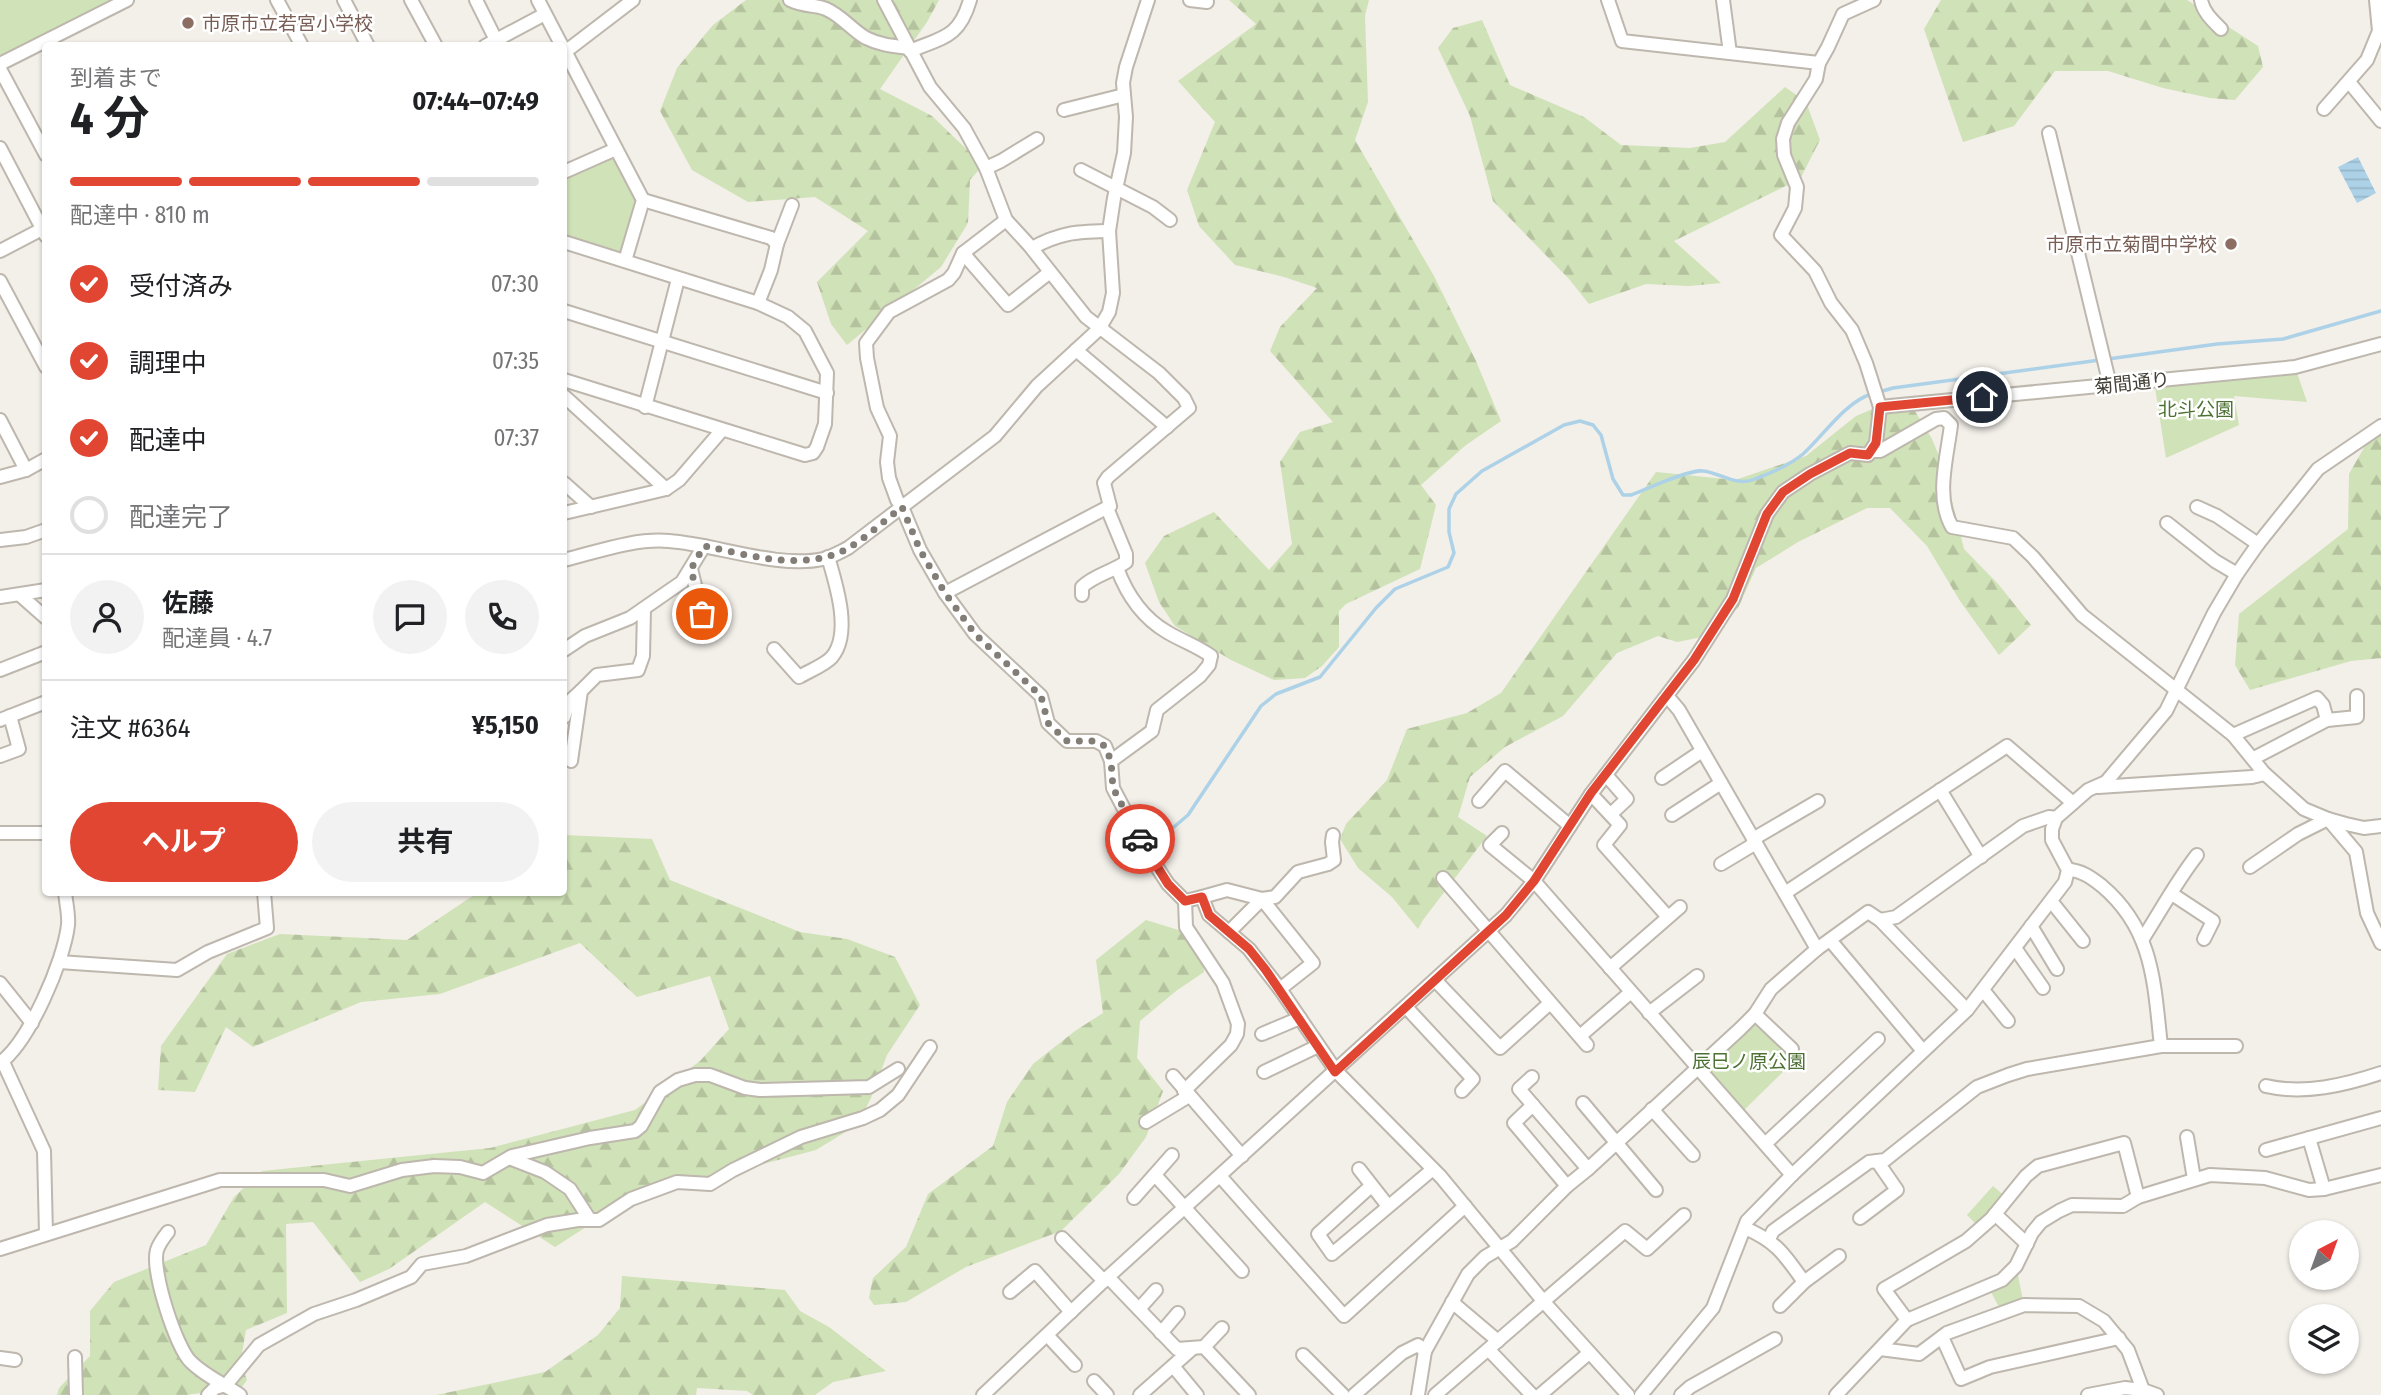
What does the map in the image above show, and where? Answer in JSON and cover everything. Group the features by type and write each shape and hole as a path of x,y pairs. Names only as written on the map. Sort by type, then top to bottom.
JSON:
{"street":[{"path":"46,42 127,0"},
{"path":"277,0 300,42"},
{"path":"344,0 366,42"},
{"path":"411,0 434,42"},
{"path":"476,0 492,42"},
{"path":"538,0 560,42"},
{"path":"567,47 633,0"},
{"path":"790,0 802,6 823,7 864,37 884,45 910,50 954,32 960,26 970,0"},
{"path":"884,0 930,87 964,128 986,168 1006,220 1032,248 1086,317 1159,373 1184,398 1189,408 1108,477 1104,483 1110,500 1107,508 945,593"},
{"path":"567,559 666,540 760,557 802,561 828,557 848,548 995,436 1037,386 1099,329 1112,304 1109,230 1124,153 1126,67 1148,0"},
{"path":"1190,0 1207,2"},
{"path":"1608,0 1622,41 1819,63"},
{"path":"1723,0 1730,53"},
{"path":"982,1395 1506,915 1534,881 1591,793 1694,660 1733,599 1767,514 1783,492 1850,453 1868,455 1872,451 1876,443 1880,407 1866,363 1852,330 1830,303 1815,271 1781,235 1795,208 1797,187 1784,155 1783,139 1788,122 1815,79 1819,63 1843,14 1874,0"},
{"path":"2201,0 2210,18 2221,29"},
{"path":"2324,109 2367,60 2379,31 2376,0"},
{"path":"496,42 545,13"},
{"path":"42,44 0,66 42,147"},
{"path":"567,55 643,200 625,261"},
{"path":"2349,82 2381,121"},
{"path":"1064,110 1124,95"},
{"path":"2049,133 2110,385"},
{"path":"986,168 1037,139"},
{"path":"0,148 42,227"},
{"path":"567,171 616,149"},
{"path":"1081,170 1153,207 1170,220"},
{"path":"643,200 771,238 777,244"},
{"path":"758,303 792,205"},
{"path":"1006,220 963,253 948,280 888,312 866,343 867,358 877,408 890,436 887,462 889,478 920,550 945,593 975,634 1041,696 1048,723 1067,741 1096,741 1105,746 1111,761 1113,788 1145,849 1168,884 1185,901 1186,927 1223,983 1238,1024 1237,1034 1231,1045 1186,1094 1146,1122"},
{"path":"1032,248 1053,237 1072,232 1109,230"},
{"path":"0,251 42,232"},
{"path":"567,243 758,303 788,317 805,331 827,373 825,424 817,447 813,453 805,455 567,381"},
{"path":"963,253 1008,305 1050,272"},
{"path":"645,407 678,279"},
{"path":"0,281 42,360"},
{"path":"567,312 827,393"},
{"name":"菊間通り","path":"1880,407 2295,367 2381,344"},
{"path":"1076,350 1167,427"},
{"path":"567,399 666,489"},
{"path":"1872,451 1880,451 1936,419 1944,418 1951,425 1942,494 1946,516 1952,527 2013,538 2033,557 2081,615 2233,735 2265,774 2304,809 2328,819 2364,828 2381,826"},
{"path":"0,420 26,470"},
{"path":"1641,1395 1713,1308 1747,1221 1967,1010 2065,882 2068,870 2052,840 2056,818 2095,787 2106,782 2166,711 2214,613 2258,544 2318,469 2381,426"},
{"path":"567,512 666,489 679,480 722,430"},
{"path":"0,477 26,470 42,461"},
{"path":"567,486 591,507"},
{"path":"2197,507 2217,516 2258,544"},
{"path":"1082,595 1082,587 1089,580 1126,562 1126,554 1107,508"},
{"path":"2167,523 2215,561 2237,574"},
{"path":"0,540 26,537 42,531"},
{"path":"567,648 585,636 617,625 682,582 704,546"},
{"path":"774,649 800,677 831,658 841,641 838,593 828,557"},
{"path":"1111,761 1152,731 1157,710 1200,676 1209,664 1211,656 1145,616 1126,590 1117,568"},
{"path":"691,569 702,614"},
{"path":"0,597 42,591"},
{"path":"20,595 42,614"},
{"path":"567,708 569,702 597,675 638,670 643,656 644,609"},
{"path":"2,666 42,653"},
{"path":"571,761 581,691"},
{"path":"1667,696 1679,710 1817,949"},
{"path":"2254,758 2327,720 2357,718 2357,696"},
{"path":"2233,735 2317,698 2323,705 2327,720"},
{"path":"0,756 19,749 5,718 42,704"},
{"path":"1785,893 2007,746 2073,803"},
{"path":"1662,778 1702,751"},
{"path":"1479,802 1505,771 1570,826"},
{"path":"2095,787 2265,774"},
{"path":"1606,775 1627,799 1611,814"},
{"path":"1672,815 1721,783"},
{"path":"1940,790 1981,857"},
{"path":"1591,793 1620,825 1604,845 1668,917"},
{"path":"1721,864 1818,801"},
{"path":"1880,920 1896,916 2024,826 2049,817 2056,818"},
{"path":"2250,867 2298,834 2328,819"},
{"path":"2328,819 2356,852 2367,913 2381,943"},
{"path":"0,833 42,833"},
{"path":"1502,833 1490,845 1534,881 1792,1175"},
{"path":"1185,901 1227,890 1262,899 1275,897 1298,872 1334,860 1333,835"},
{"path":"2142,940 2180,877 2197,855"},
{"path":"2068,870 2090,876 2113,895 2142,940 2151,962 2161,1046"},
{"path":"1443,878 1583,1040 1631,992"},
{"path":"2172,894 2213,921 2204,939"},
{"path":"46,1234 44,1152 1,1063 32,1023 59,962 69,923 66,896"},
{"path":"59,962 163,970 183,968 208,953 267,928 264,896"},
{"path":"1202,897 1209,915 1249,949 1280,989 1335,1072 1433,1169 1544,1302 1628,1395"},
{"path":"1229,932 1262,899"},
{"path":"1262,899 1312,963 1280,989"},
{"path":"2051,901 2083,941"},
{"path":"1610,968 1680,906"},
{"path":"1418,1395 1424,1351 1468,1274 1485,1257 1512,1241 1567,1186 1755,1014 1771,989 1817,949 1868,912 1880,920 1967,1010"},
{"path":"2032,926 2057,970"},
{"path":"1830,940 1923,1051"},
{"path":"2015,948 2043,988"},
{"path":"1649,1013 1697,976"},
{"path":"1435,980 1500,1048 1550,1003"},
{"path":"0,983 32,1023"},
{"path":"1983,990 2008,1021"},
{"path":"1406,1007 1474,1079 1462,1091"},
{"path":"1755,1014 1792,1049"},
{"path":"1262,1034 1300,1018"},
{"path":"1765,1144 1878,1039"},
{"path":"1265,1072 1318,1046"},
{"path":"1769,1238 1773,1231 1870,1162 1885,1160 1977,1087 2027,1069 2161,1046 2236,1046"},
{"path":"208,1395 215,1388 226,1385 259,1345 314,1314 411,1277 422,1264 466,1256 547,1225 599,1220 631,1199 677,1182 710,1184 801,1137 880,1110 898,1095 930,1047"},
{"path":"0,1250 220,1180 324,1180 350,1186 402,1170 434,1166 460,1167 483,1173 509,1158 590,1138 635,1131 642,1125 660,1093 678,1080 695,1074 710,1075 745,1088 760,1090 869,1087 898,1069"},
{"path":"2266,1086 2319,1088 2381,1073"},
{"path":"1173,1076 1242,1156"},
{"path":"1532,1077 1519,1090 1588,1169"},
{"path":"1583,1102 1656,1190"},
{"path":"1533,1105 1514,1123 1567,1186"},
{"path":"1652,1109 1693,1155"},
{"path":"2266,1150 2381,1118"},
{"path":"2187,1137 2194,1179"},
{"path":"2309,1138 2324,1189"},
{"path":"1907,1320 1884,1289 1966,1241 1995,1214 2026,1176 2038,1166 2124,1143 2138,1197"},
{"path":"1134,1198 1172,1155"},
{"path":"509,1158 545,1172 561,1182 570,1189 590,1220"},
{"path":"1860,1218 1897,1190 1877,1161"},
{"path":"1359,1169 1388,1206"},
{"path":"1371,1186 1318,1234 1332,1254 1433,1169"},
{"path":"1155,1175 1242,1271"},
{"path":"1836,1395 1907,1320 2002,1280 2016,1266 2041,1222 2072,1205 2123,1206 2138,1197 2210,1175 2265,1178 2309,1190 2381,1175"},
{"path":"1220,1176 1344,1315 1465,1206"},
{"path":"1995,1214 2027,1244"},
{"path":"1435,1395 1625,1231 1647,1249 1684,1215"},
{"path":"1745,1228 1769,1238 1804,1282"},
{"path":"168,1232 156,1252 163,1298 178,1344 195,1366 240,1395"},
{"path":"1062,1238 1139,1309 1177,1349 1199,1347 1249,1395"},
{"path":"1780,1306 1804,1282 1839,1256"},
{"path":"1010,1292 1035,1271 1071,1312"},
{"path":"1139,1309 1156,1290"},
{"path":"1452,1302 1493,1346 1532,1395"},
{"path":"1880,1349 1919,1354 1947,1333 2024,1305 2079,1306 2104,1321 2119,1338 2128,1350 2143,1390"},
{"path":"1161,1333 1178,1313"},
{"path":"1140,1395 1222,1328"},
{"path":"1047,1335 1075,1365"},
{"path":"1942,1337 1961,1379 1990,1367 2119,1338"},
{"path":"1682,1395 1690,1387 1775,1339"},
{"path":"1354,1395 1402,1353 1418,1345 1424,1351"},
{"path":"1540,1395 1589,1353"},
{"path":"1303,1355 1343,1395"},
{"path":"75,1357 76,1395"},
{"path":"0,1358 15,1360"},
{"path":"1173,1366 1197,1395"},
{"path":"1094,1381 1107,1395"},
{"path":"2088,1395 2143,1390 2157,1395"}],"green space":[{"path":"0,0 127,0 42,42 0,64"},
{"path":"746,0 939,0 927,22 880,89 932,116 983,165 970,180 968,223 941,267 847,345 831,324 817,282 868,231 815,197 748,202 692,170 660,111 677,68 713,25"},
{"path":"1229,0 1369,0 1365,16 1368,102 1355,140 1434,276 1476,361 1501,421 1466,445 1421,485 1436,505 1420,569 1346,604 1339,611 1339,647 1322,666 1305,678 1274,680 1231,660 1175,626 1159,602 1145,563 1164,536 1214,512 1269,570 1292,544 1280,462 1300,432 1333,422 1270,351 1280,327 1317,288 1235,265 1199,226 1187,190 1215,122 1178,81 1256,24"},
{"path":"1941,0 2187,0 2258,46 2263,67 2235,100 2210,98 2163,88 2108,71 2055,71 2014,126 1963,142 1924,29"},
{"path":"1482,20 1510,85 1584,117 1621,145 1690,148 1725,142 1785,87 1806,102 1820,140 1800,179 1674,241 1721,283 1689,286 1646,284 1589,304 1569,279 1493,201 1470,116 1438,48 1453,28"},
{"path":"610,157 617,158 638,200 622,253 567,239 567,177"},
{"name":"北斗公園","path":"2295,367 2307,402 2234,396 2239,425 2166,458 2154,381"},
{"path":"1887,403 1910,403 1932,439 1944,468 1964,549 1999,585 2031,625 1999,655 1960,601 1927,546 1890,508 1867,508 1798,542 1756,568 1738,608 1707,636 1677,642 1658,636 1617,653 1563,716 1505,747 1470,777 1458,817 1487,836 1418,929 1392,897 1358,868 1340,839 1346,824 1387,780 1407,729 1467,713 1501,693 1656,472 1735,480 1806,456 1856,416"},
{"path":"2381,418 2381,658 2351,661 2250,690 2235,665 2239,614 2348,529 2349,474"},
{"path":"567,835 652,839 670,880 800,932 847,939 895,957 920,1005 887,1055 871,1098 857,1125 816,1150 628,1200 555,1247 485,1202 389,1269 360,1282 313,1222 286,1224 287,1313 246,1330 241,1359 247,1380 236,1395 57,1395 59,1388 90,1356 90,1311 114,1282 206,1245 234,1197 262,1171 490,1148 635,1110 700,1061 729,1029 710,976 637,997 580,943 440,994 361,1002 253,1047 226,1027 195,1092 158,1090 161,1046 227,954 280,934 407,940 473,896 567,896"},
{"path":"1146,920 1201,937 1204,972 1140,1021 1137,1058 1163,1091 1146,1137 1119,1174 1061,1231 966,1267 906,1302 874,1305 869,1298 873,1278 906,1247 928,1194 993,1146 1007,1102 1033,1064 1103,1013 1096,960"},
{"name":"辰巳ノ原公園","path":"1755,1014 1796,1059 1739,1115 1696,1067"},
{"path":"1993,1186 2008,1199 1980,1228 1967,1215"},
{"path":"2016,1266 2024,1305 2002,1313 1988,1286"},
{"path":"622,1276 785,1290 800,1311 829,1327 886,1371 833,1382 815,1395 753,1395 747,1391 697,1388 696,1395 436,1395 545,1372 598,1335 620,1308"}],"water":[{"path":"2358,157 2376,193 2357,203 2338,167"}],"waterway":[{"path":"2108,359 2217,344 2283,339 2381,311"},
{"path":"1879,392 2100,360"},
{"path":"1155,839 1188,815 1261,706 1276,694 1320,677 1376,608 1395,589 1448,567 1454,553 1449,532 1449,509 1456,494 1482,471 1564,425 1580,421 1593,425 1601,435 1613,479 1623,495 1631,495 1697,471 1710,472 1735,481 1748,481 1798,458 1844,411 1872,394"}],"way so far":[{"path":"702,614 691,569 704,546 760,557 802,561 824,559 848,548 902,507 920,550 945,593 975,634 1041,696 1048,723 1067,741 1096,741 1105,746 1111,761 1113,788 1140,839"}],"place":[{"name":"市原市立若宮小学校","path":"188,23"},
{"name":"市原市立菊間中学校","path":"2231,244"}],"route":[{"path":"1140,839 1168,884 1185,901 1202,897 1209,915 1249,949 1280,989 1335,1072 1506,915 1534,881 1591,793 1694,660 1733,599 1767,514 1783,492 1850,453 1868,455 1876,443 1880,407 1982,397"}]}
